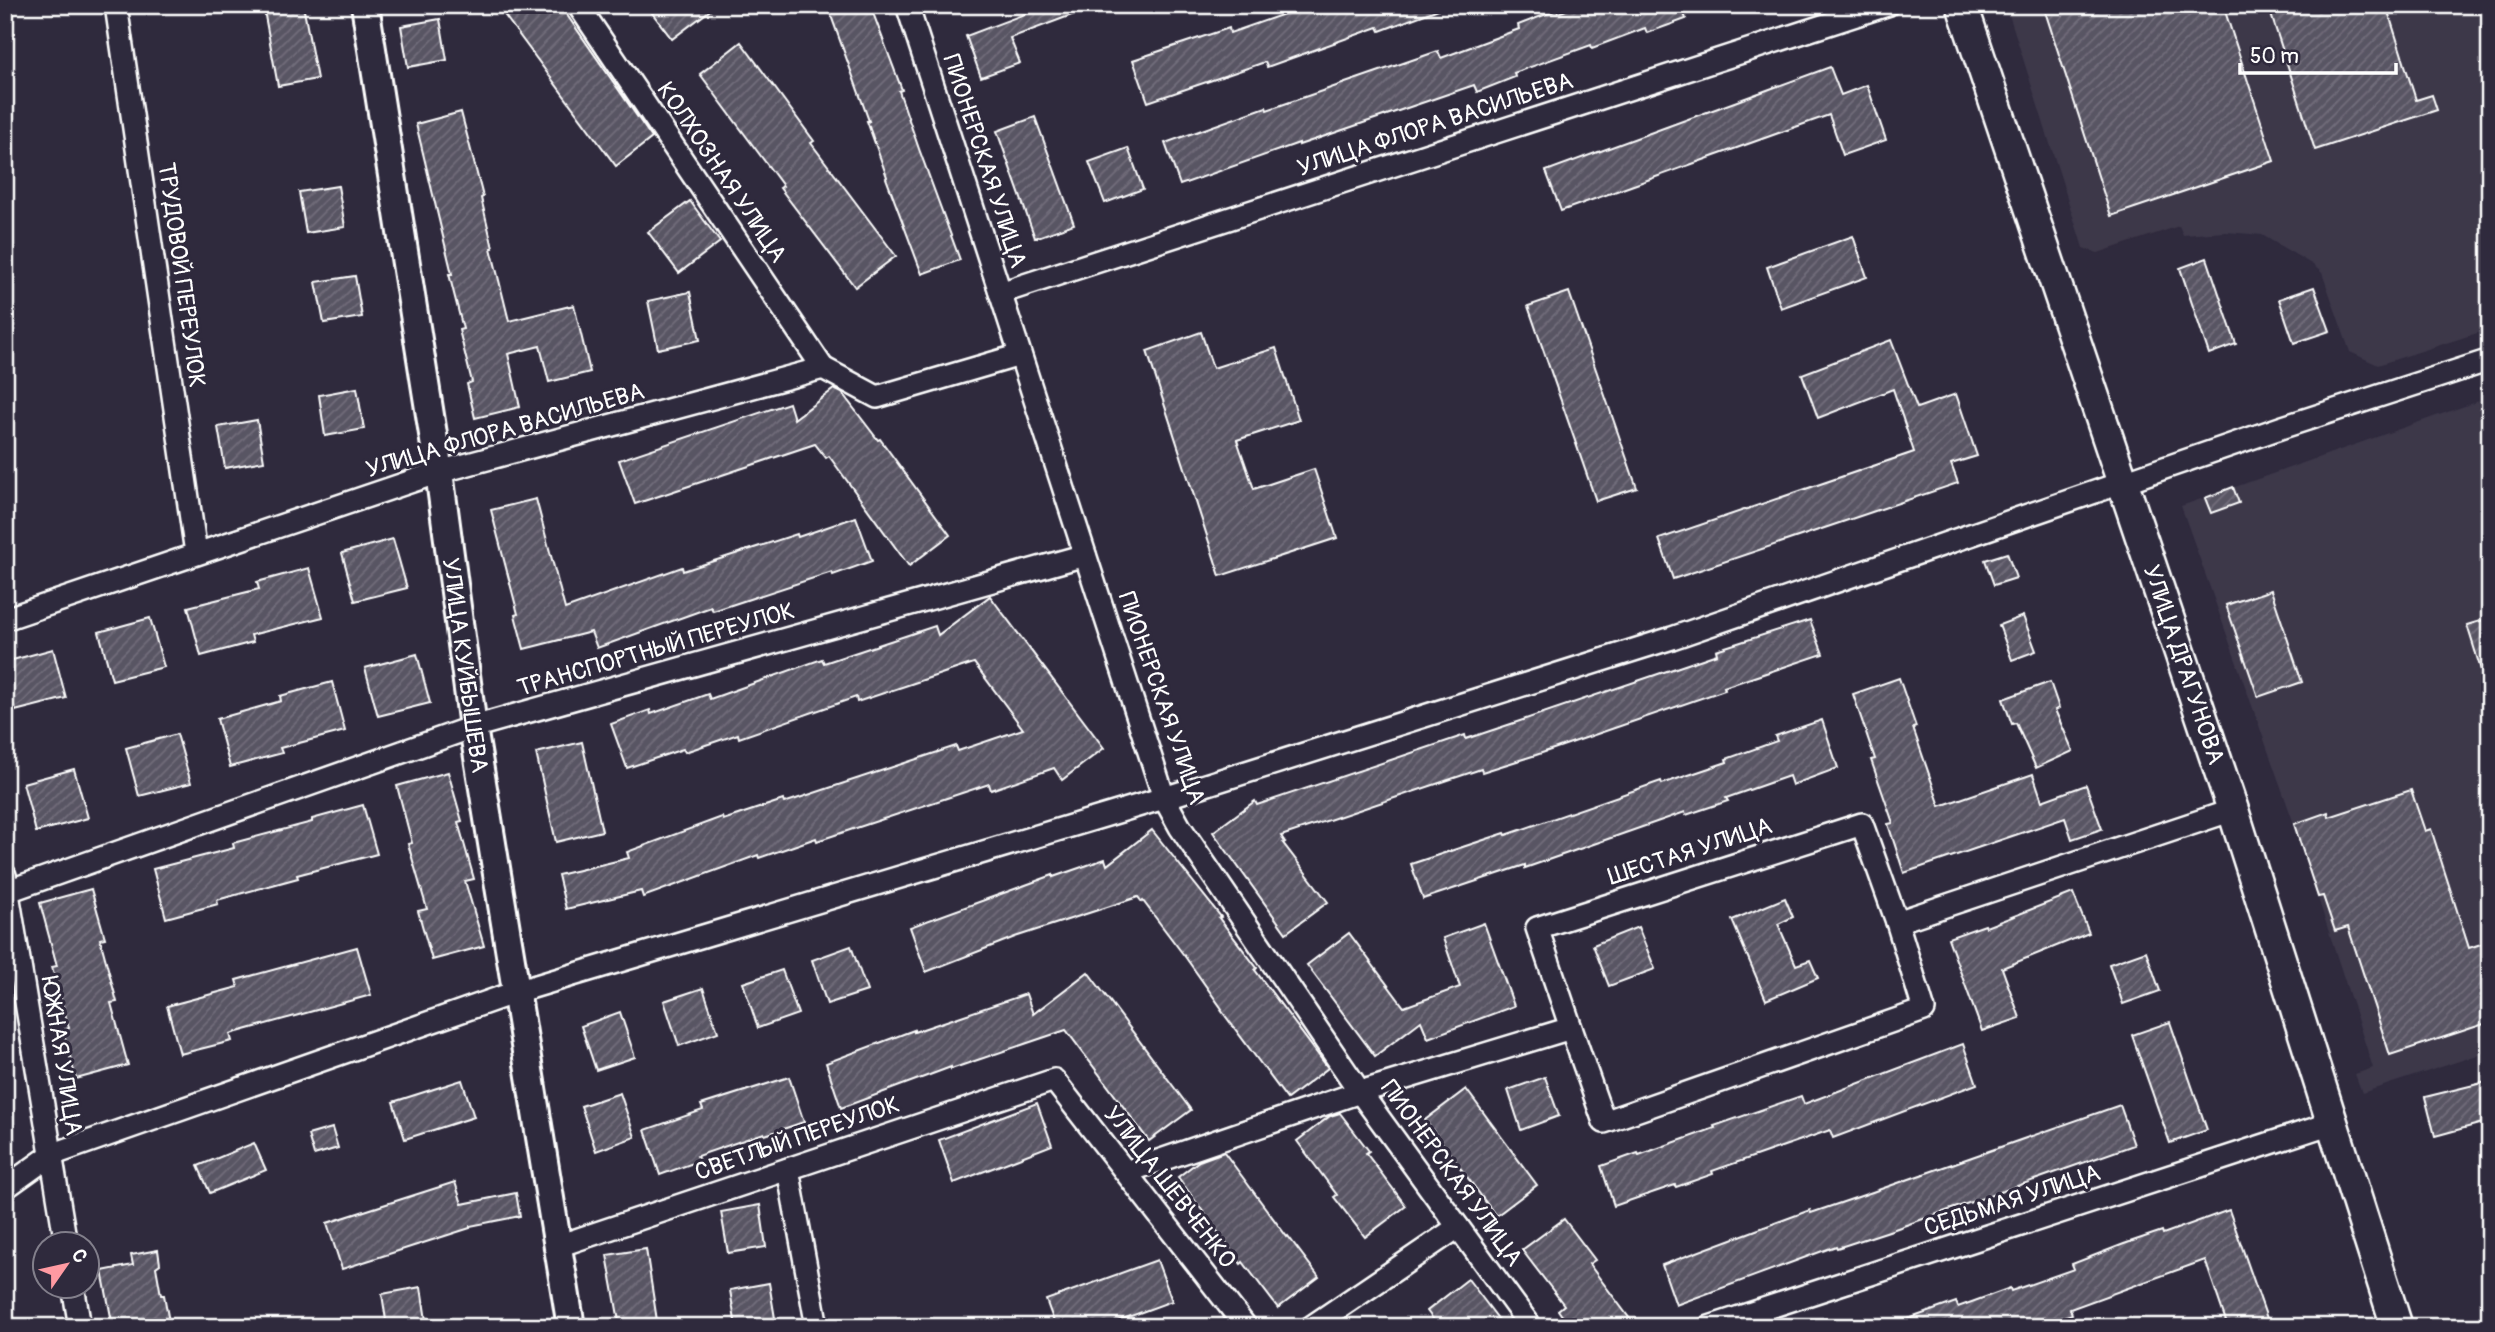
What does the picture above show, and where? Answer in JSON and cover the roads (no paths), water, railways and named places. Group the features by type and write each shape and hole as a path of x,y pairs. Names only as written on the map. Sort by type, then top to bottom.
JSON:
{"main road":[{"name":"УЛИЦА ДРАГУНОВА","path":"1962,5 2233,810 2397,1327"}],"street":[{"name":"ТРУДОВОЙ ПЕРЕУЛОК","path":"116,5 196,553"},
{"name":"УЛИЦА КУЙБЫШЕВА","path":"365,5 439,472 473,727 571,1327"},
{"name":"КОЛХОЗНАЯ УЛИЦА","path":"578,5 823,368"},
{"name":"ПИОНЕРСКАЯ УЛИЦА","path":"907,5 1164,798 1180,827 1360,1092 1531,1327"},
{"name":"УЛИЦА ФЛОРА ВАСИЛЬЕВА","path":"1000,293 1887,5"},
{"path":"823,368 877,397 1020,355"},
{"path":"5,1188 51,1155 516,992 1164,798 1672,638 2490,359"},
{"name":"УЛИЦА ФЛОРА ВАСИЛЬЕВА","path":"5,619 439,472 823,368"},
{"name":"ТРАНСПОРТНЫЙ ПЕРЕУЛОК","path":"7,883 473,727 1085,555"},
{"path":"1896,922 2233,810"},
{"name":"ШЕСТАЯ УЛИЦА","path":"1862,824 1896,922 1924,1010 1604,1122 1537,928 1862,824"},
{"name":"ЮЖНАЯ УЛИЦА","path":"7,883 64,1230"},
{"path":"1126,1172 1360,1092 1571,1028"},
{"name":"СВЕТЛЫЙ ПЕРЕУЛОК","path":"558,1246 1054,1080"},
{"name":"УЛИЦА ШЕВЧЕНКО","path":"1054,1080 1246,1327"},
{"name":"СЕДЬМАЯ УЛИЦА","path":"1709,1327 2332,1123"},
{"path":"788,1169 817,1327"},
{"path":"1311,1327 1458,1227"},
{"path":"76,1300 80,1327"}]}
